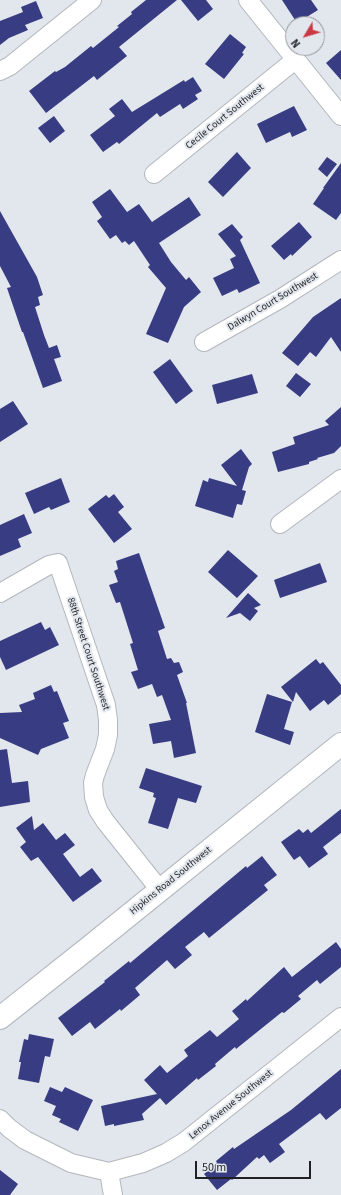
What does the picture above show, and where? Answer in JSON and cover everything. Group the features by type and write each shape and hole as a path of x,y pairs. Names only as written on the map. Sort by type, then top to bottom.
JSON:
{"street":[{"path":"0,71 10,66 92,0"},
{"path":"248,0 341,116"},
{"name":"Cecile Court Southwest","path":"154,174 295,60"},
{"name":"Dalwyn Court Southwest","path":"204,342 280,299 341,260"},
{"path":"280,524 341,479"},
{"name":"88th Street Court Southwest","path":"0,593 49,565 58,563 106,705 108,735 105,749 93,784 94,797 98,810 104,821 160,890"},
{"name":"Hipkins Road Southwest","path":"0,1018 341,744"},
{"name":"Lenox Avenue Southwest","path":"0,1118 9,1128 25,1140 71,1163 109,1172 143,1163 166,1153 184,1142 341,1017"},
{"path":"109,1172 113,1195"}],"building":[{"path":"146,0 177,0 119,47 127,56 97,80 94,76 46,113 29,91 55,71 56,72 65,67 91,46 93,48 119,27 117,26"},
{"path":"181,0 206,0 213,9 198,21"},
{"path":"282,0 311,0 318,10 308,16 292,16"},
{"path":"36,1 43,18 25,25 28,30 9,38 0,45 0,21 23,12 21,7"},
{"path":"230,34 246,47 242,53 244,54 224,79 205,64"},
{"path":"341,50 341,80 326,63"},
{"path":"193,77 202,91 195,95 198,99 183,109 180,104 160,117 157,113 119,144 117,142 103,152 90,135 115,116 109,109 122,99 132,112 184,80 185,82"},
{"path":"294,106 307,130 292,137 290,132 266,143 257,124"},
{"path":"54,116 65,131 50,143 38,128"},
{"path":"237,152 251,168 223,197 208,182"},
{"path":"327,157 337,164 327,177 318,169"},
{"path":"341,163 341,213 336,220 313,204"},
{"path":"110,189 127,212 139,204 152,222 189,197 201,215 159,243 171,262 186,280 189,277 201,292 184,307 168,343 146,334 166,288 148,267 150,265 134,241 129,245 125,241 122,243 116,235 110,239 97,221 102,217 92,202"},
{"path":"0,211 37,277 43,295 38,297 40,305 35,307 49,348 57,345 61,357 54,359 62,381 43,388 7,288 11,287 0,266"},
{"path":"299,222 312,237 292,256 291,254 284,260 271,246"},
{"path":"232,224 243,237 240,240 260,283 239,293 237,289 222,296 213,278 234,268 230,259 236,256 218,234"},
{"path":"341,298 341,352 331,337 316,357 310,352 298,366 282,353 313,317"},
{"path":"170,359 193,391 176,404 153,372"},
{"path":"296,373 311,384 300,397 286,386"},
{"path":"252,374 258,393 217,404 212,385"},
{"path":"13,401 28,424 0,442 0,409"},
{"path":"341,407 341,446 334,453 317,458 318,459 309,462 309,464 278,472 272,452 295,444 293,437 329,425 325,421"},
{"path":"241,449 252,464 249,467 242,490 246,491 242,505 237,504 233,518 195,506 203,480 208,482 209,478 237,486 221,465"},
{"path":"61,478 70,502 51,510 49,507 34,514 25,493"},
{"path":"114,494 124,507 118,512 132,529 114,543 88,509 106,495 109,498"},
{"path":"24,514 32,533 18,539 21,547 0,556 0,525"},
{"path":"228,550 258,576 237,598 208,572"},
{"path":"139,553 165,628 158,631 167,659 171,658 174,663 179,662 183,672 177,675 187,703 196,753 174,758 171,741 153,744 149,724 171,720 162,695 157,697 152,684 138,689 131,672 138,670 130,644 133,643 120,602 116,603 109,585 118,582 114,571 118,569 116,561"},
{"path":"320,563 327,582 280,598 274,580"},
{"path":"248,593 261,605 254,608 258,611 250,621 240,613 226,618"},
{"path":"41,622 45,630 50,627 59,645 6,670 0,657 0,641"},
{"path":"316,659 320,664 323,662 341,685 341,694 328,705 324,700 310,711 296,692 293,702 281,687"},
{"path":"51,685 54,692 57,691 69,721 63,723 69,738 41,749 38,755 0,738 0,713 22,712 19,705 35,699 33,693"},
{"path":"267,694 292,702 284,729 294,732 290,745 255,732"},
{"path":"7,749 12,783 28,781 30,802 0,807 0,750"},
{"path":"146,768 202,786 196,803 178,798 168,829 148,823 156,798 153,797 154,793 139,788"},
{"path":"341,809 341,833 323,847 328,854 309,868 300,856 294,860 281,842 299,829 303,833 308,829 311,833"},
{"path":"32,816 34,830 43,823 56,840 65,833 75,845 63,854 80,877 92,868 102,881 73,902 38,857 31,861 20,847 26,842 16,828"},
{"path":"262,856 277,875 264,885 268,890 209,938 204,932 185,947 192,955 175,969 167,960 135,988 140,995 121,1011 120,1009 95,1029 90,1022 72,1036 58,1018 105,982 104,981 129,961 130,963 246,866 247,868"},
{"path":"336,942 341,949 341,967 320,984 317,980 298,996 301,999 284,1013 282,1012 236,1049 235,1047 215,1064 216,1066 198,1080 197,1078 166,1105 160,1098 142,1114 144,1120 114,1126 114,1124 105,1126 101,1106 157,1094 144,1080 160,1065 167,1073 188,1056 184,1050 210,1030 217,1037 239,1019 232,1011 246,999 247,1001 284,967 292,977"},
{"path":"29,1034 54,1039 50,1057 45,1056 39,1083 18,1079 21,1062 19,1062 24,1039 28,1040"},
{"path":"341,1069 341,1108 326,1120 320,1113 279,1144 285,1152 270,1163 264,1155 259,1159 257,1157 232,1180 231,1179 217,1190 204,1174 217,1163 216,1161 233,1147 234,1149 291,1110"},
{"path":"50,1087 62,1092 65,1087 93,1100 78,1131 59,1122 61,1119 52,1115 56,1106 44,1101"},
{"path":"0,1170 18,1184 10,1195 0,1195"}]}
